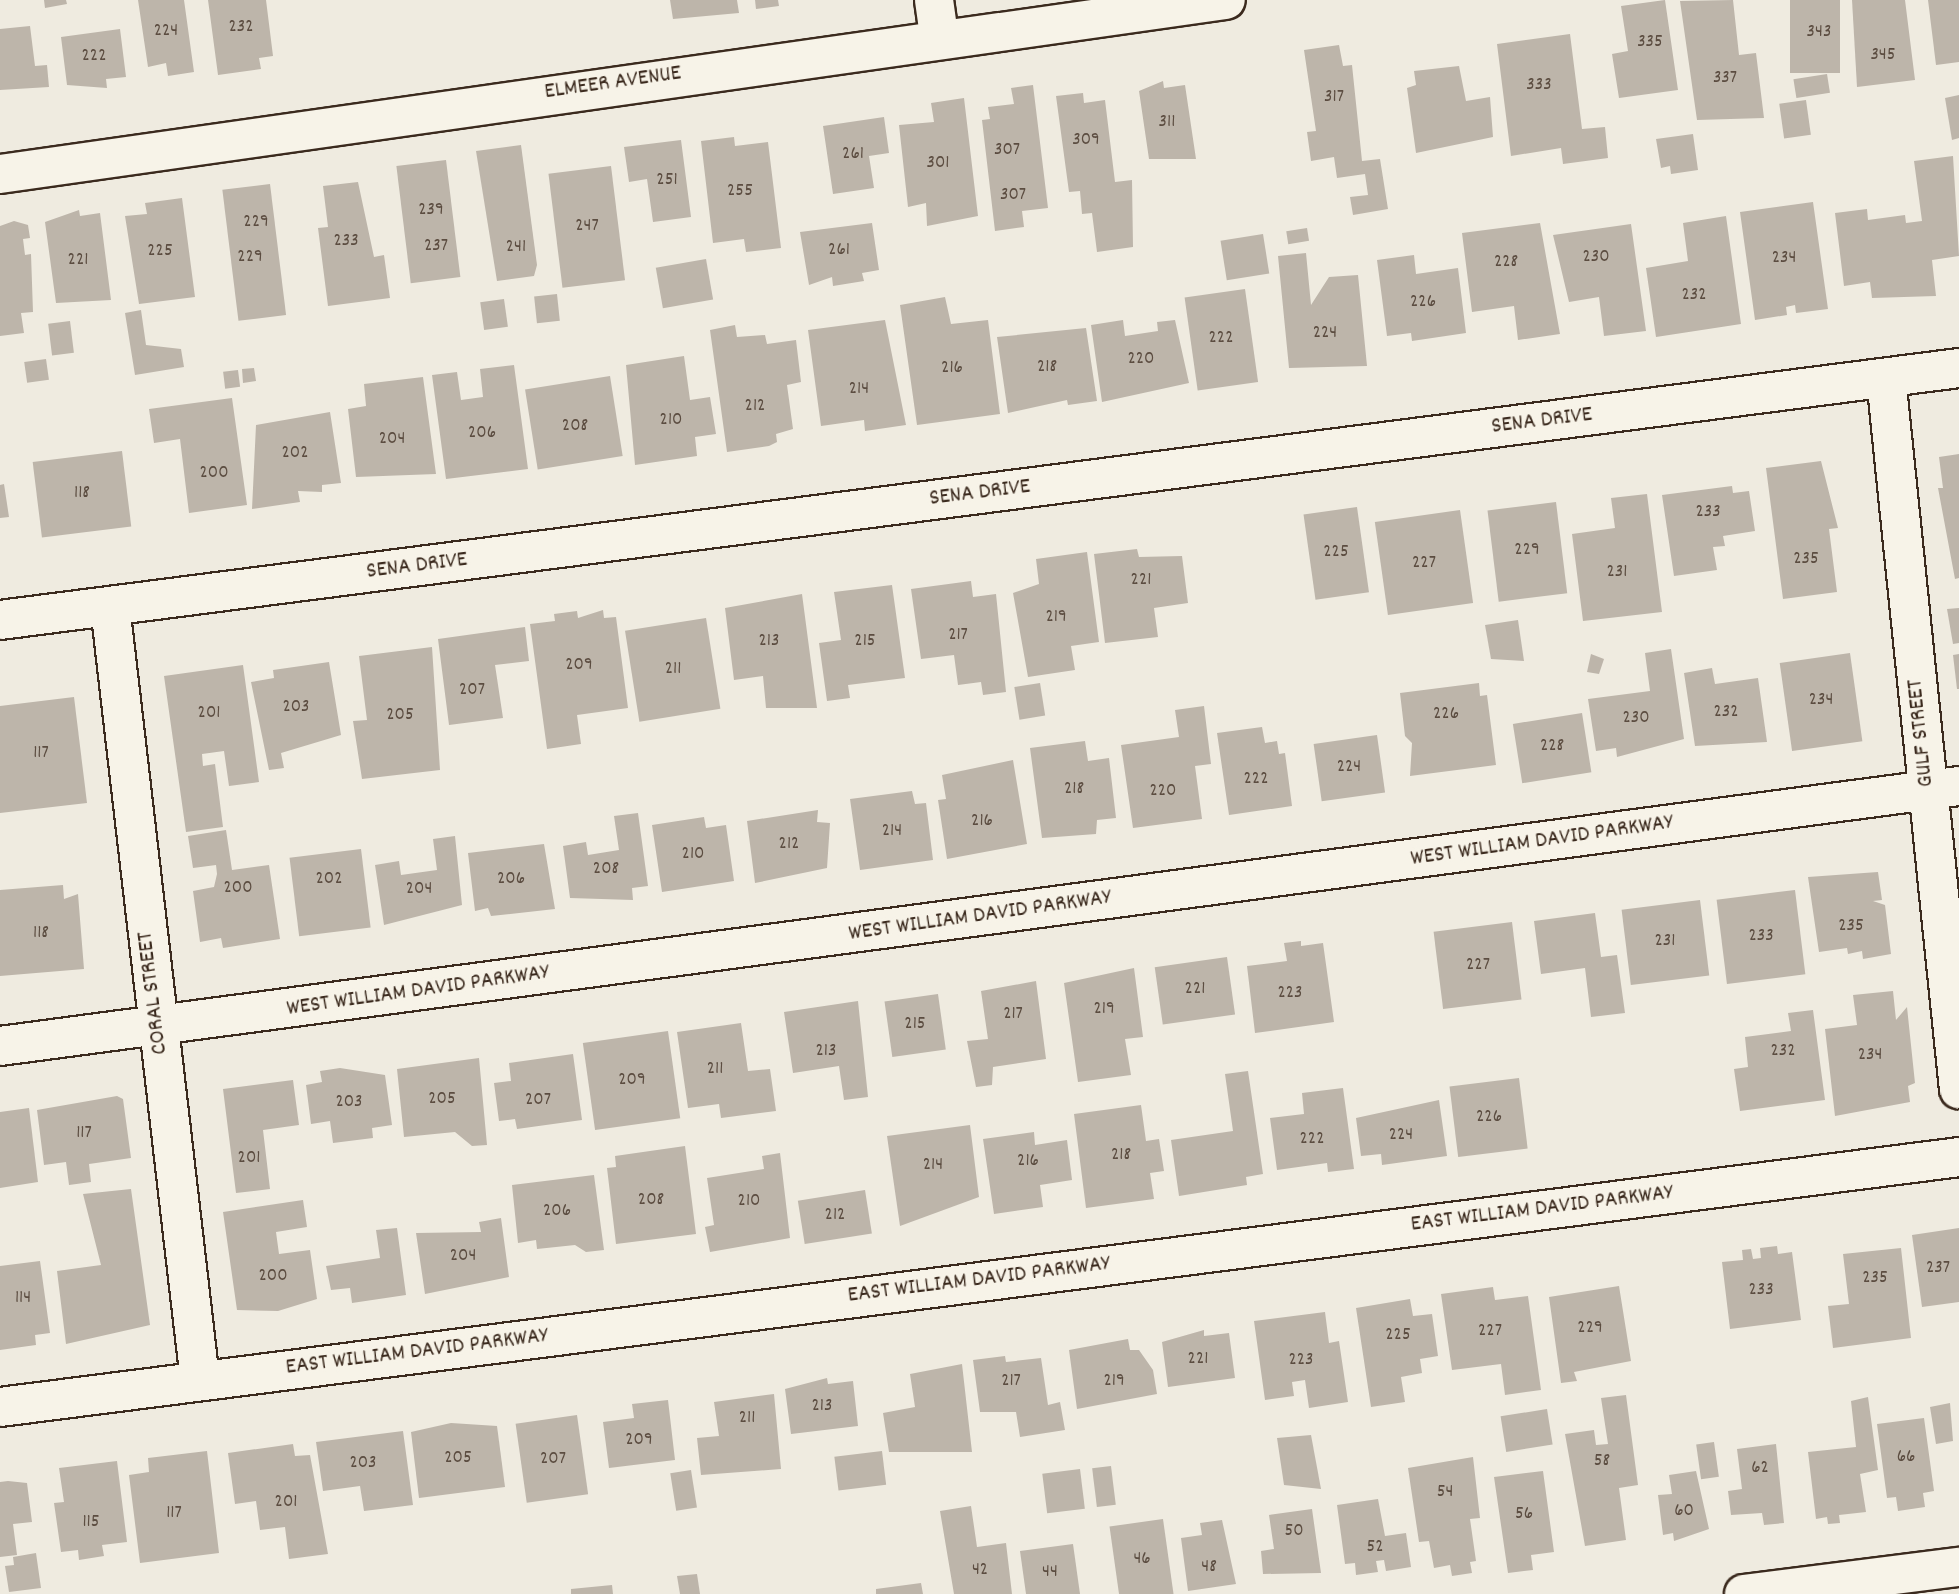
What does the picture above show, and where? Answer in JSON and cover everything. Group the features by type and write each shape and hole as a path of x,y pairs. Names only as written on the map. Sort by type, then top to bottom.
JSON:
{"street":[{"name":"ELMEER AVENUE","path":"0,174 937,18 1226,0"},
{"name":"SENA DRIVE","path":"0,620 1959,368"},
{"name":"GULF STREET","path":"1886,378 1944,788 1959,1089"},
{"name":"CORAL STREET","path":"110,606 200,1380"},
{"name":"WEST WILLIAM DAVID PARKWAY","path":"0,1046 1944,788"},
{"name":"EAST WILLIAM DAVID PARKWAY","path":"0,1407 1959,1157"},
{"path":"1744,1594 1852,1587 1959,1567"}],"building":[{"path":"44,0 66,0 67,4 45,8"},
{"path":"138,0 184,0 194,72 168,76 166,63 148,67"},
{"path":"208,0 266,0 273,56 259,58 261,69 218,75"},
{"path":"670,0 737,0 739,13 673,19"},
{"path":"755,0 778,0 779,6 756,9"},
{"path":"1665,0 1678,90 1619,98 1612,54 1628,51 1621,6"},
{"path":"1733,0 1739,55 1756,53 1764,118 1697,120 1680,1"},
{"path":"1790,0 1840,0 1840,73 1790,73"},
{"path":"1852,0 1905,0 1915,80 1857,87"},
{"path":"1928,0 1959,0 1959,62 1936,65"},
{"path":"30,26 35,66 47,65 49,87 0,90 0,29"},
{"path":"120,29 126,77 106,79 107,88 67,85 61,37"},
{"path":"1570,34 1582,129 1605,127 1608,158 1563,164 1561,148 1511,156 1497,44"},
{"path":"1339,45 1343,66 1352,65 1362,161 1380,159 1388,209 1353,215 1350,197 1368,195 1365,174 1337,178 1334,157 1311,161 1307,132 1316,131 1304,50"},
{"path":"1459,66 1466,101 1490,97 1493,137 1416,153 1407,88 1416,85 1414,71"},
{"path":"1827,74 1830,93 1796,98 1793,79"},
{"path":"1163,81 1164,88 1185,85 1196,159 1149,159 1139,91"},
{"path":"1033,85 1048,208 1022,211 1024,227 995,231 982,120 990,119 988,107 1014,104 1011,88"},
{"path":"1083,93 1084,103 1105,100 1115,182 1132,180 1133,247 1097,252 1092,213 1082,214 1080,191 1069,192 1056,96"},
{"path":"1959,95 1959,138 1952,140 1945,98"},
{"path":"964,98 978,216 927,226 926,203 908,207 899,125 934,122 931,103"},
{"path":"1806,100 1811,135 1784,138 1779,104"},
{"path":"884,117 889,153 869,156 874,188 833,194 823,126"},
{"path":"1693,134 1698,170 1671,174 1670,166 1661,168 1656,139"},
{"path":"734,137 735,146 768,142 781,248 746,252 744,239 713,243 701,141"},
{"path":"681,140 691,217 653,222 647,179 629,182 624,147"},
{"path":"521,145 537,265 534,276 497,281 476,151"},
{"path":"1953,156 1959,256 1932,260 1936,296 1872,298 1870,282 1844,286 1835,213 1867,209 1868,220 1905,215 1906,223 1922,221 1914,161"},
{"path":"446,160 460,277 411,283 396,166"},
{"path":"611,166 625,280 562,288 548,174"},
{"path":"358,182 374,257 384,255 390,298 328,306 318,228 328,227 323,186"},
{"path":"270,184 286,315 238,321 222,190"},
{"path":"182,198 195,297 139,304 125,216 147,214 145,203"},
{"path":"1813,202 1828,309 1796,313 1795,305 1786,307 1787,315 1755,320 1740,212"},
{"path":"79,210 80,216 100,213 111,300 56,303 45,222"},
{"path":"1726,216 1741,324 1656,337 1646,268 1688,261 1683,223"},
{"path":"14,221 28,225 30,238 23,239 25,255 31,254 33,312 21,313 24,333 0,336 0,226"},
{"path":"872,223 879,270 862,273 864,281 833,286 832,277 809,285 800,232"},
{"path":"1540,223 1560,334 1518,340 1514,306 1472,312 1462,233"},
{"path":"1631,224 1646,331 1604,336 1599,297 1569,302 1553,235"},
{"path":"1307,228 1309,241 1288,244 1286,231"},
{"path":"1263,234 1269,274 1227,280 1221,241"},
{"path":"1306,253 1311,305 1329,277 1358,275 1367,366 1289,368 1278,256"},
{"path":"1414,255 1416,274 1458,268 1466,333 1412,341 1411,333 1387,336 1377,260"},
{"path":"706,259 713,299 663,308 656,268"},
{"path":"1245,289 1258,382 1198,391 1185,297"},
{"path":"557,294 560,321 537,323 534,296"},
{"path":"945,297 951,324 988,320 1000,414 917,425 900,305"},
{"path":"504,299 508,327 484,330 480,302"},
{"path":"141,310 146,345 181,349 184,367 135,375 125,313"},
{"path":"885,320 906,425 865,431 864,420 821,426 808,330"},
{"path":"1123,320 1125,336 1158,331 1157,322 1175,320 1189,383 1102,402 1091,325"},
{"path":"70,321 74,353 52,355 48,324"},
{"path":"735,325 737,337 765,335 767,344 796,340 801,382 787,385 793,429 776,434 777,442 769,446 727,452 710,330"},
{"path":"1086,328 1097,401 1068,405 1067,400 1008,413 997,337"},
{"path":"684,356 690,400 710,397 716,434 695,437 697,456 635,465 626,365"},
{"path":"46,359 49,380 27,383 24,362"},
{"path":"514,365 528,469 446,479 432,375 457,372 461,400 483,397 480,369"},
{"path":"254,368 256,381 243,383 242,369"},
{"path":"238,370 240,387 225,389 223,372"},
{"path":"610,376 623,456 538,469 525,389"},
{"path":"423,377 436,474 356,477 348,409 366,406 364,384"},
{"path":"232,398 247,505 189,513 180,439 154,443 149,409"},
{"path":"330,412 341,483 322,485 322,492 298,491 300,502 252,509 256,425"},
{"path":"122,451 131,526 42,537 33,462"},
{"path":"1959,454 1959,578 1955,579 1938,488 1943,488 1939,457"},
{"path":"1821,461 1838,528 1829,529 1837,592 1783,599 1766,468"},
{"path":"4,484 9,517 0,518 0,485"},
{"path":"1732,486 1733,493 1749,491 1755,531 1723,536 1725,546 1713,547 1717,570 1674,576 1662,495"},
{"path":"1647,494 1662,612 1583,621 1572,534 1615,528 1611,498"},
{"path":"1556,502 1567,593 1499,602 1488,510"},
{"path":"1357,507 1369,592 1315,600 1304,515"},
{"path":"1460,510 1473,603 1388,615 1375,522"},
{"path":"1137,549 1139,557 1182,556 1188,603 1154,608 1158,637 1105,643 1094,554"},
{"path":"1087,552 1099,642 1071,646 1075,670 1028,677 1013,593 1039,584 1036,559"},
{"path":"971,581 973,597 996,594 1006,692 983,695 981,682 958,685 954,655 921,659 911,589"},
{"path":"892,585 905,678 848,685 850,698 827,701 819,643 841,640 834,592"},
{"path":"802,594 817,708 766,708 763,676 734,680 725,608"},
{"path":"1959,608 1959,643 1953,644 1947,609"},
{"path":"603,610 604,618 616,617 628,708 577,715 581,744 547,749 530,624 555,621 554,614 577,611 578,618"},
{"path":"706,618 720,709 639,722 625,631"},
{"path":"1518,620 1524,661 1491,659 1485,625"},
{"path":"525,627 529,661 495,665 503,718 449,725 438,639"},
{"path":"432,647 440,770 362,779 353,721 367,720 359,656"},
{"path":"1671,649 1684,739 1617,757 1616,748 1596,751 1588,699 1650,691 1645,653"},
{"path":"1850,653 1862,741 1792,751 1780,663"},
{"path":"1591,654 1604,659 1599,674 1587,672"},
{"path":"1959,654 1959,689 1957,689 1953,655"},
{"path":"329,662 341,735 281,753 284,768 269,770 251,682 274,678 273,670"},
{"path":"243,665 259,782 229,786 224,751 202,754 203,766 215,764 223,827 186,832 164,676"},
{"path":"1712,668 1715,684 1758,678 1767,742 1695,746 1684,673"},
{"path":"1040,683 1045,716 1019,720 1014,687"},
{"path":"1479,683 1480,696 1487,695 1496,765 1410,776 1412,743 1405,736 1400,693"},
{"path":"74,697 87,803 0,813 0,706"},
{"path":"1204,706 1211,764 1195,766 1202,819 1133,828 1121,745 1179,737 1175,710"},
{"path":"1582,713 1591,772 1522,783 1513,724"},
{"path":"1262,727 1265,743 1277,741 1279,754 1285,753 1292,806 1229,815 1217,733"},
{"path":"1377,735 1385,792 1322,801 1314,744"},
{"path":"1085,741 1088,761 1109,758 1116,818 1097,820 1096,834 1042,838 1030,748"},
{"path":"1013,760 1027,844 947,859 938,800 946,799 942,775"},
{"path":"912,791 915,804 926,803 933,860 860,870 850,799"},
{"path":"818,810 817,822 830,823 827,868 755,883 747,821"},
{"path":"638,813 648,886 632,888 633,900 570,898 563,846 586,842 588,855 619,850 614,816"},
{"path":"704,817 706,828 726,825 734,881 662,892 652,825"},
{"path":"226,830 232,870 269,865 280,939 223,948 221,938 200,942 193,891 214,887 216,865 193,868 188,836"},
{"path":"455,836 462,905 384,925 375,865 399,861 401,875 437,870 433,839"},
{"path":"544,844 555,909 491,916 488,908 475,911 468,853"},
{"path":"361,849 371,927 299,936 290,858"},
{"path":"1878,872 1882,900 1873,901 1885,905 1891,954 1863,959 1862,951 1848,954 1847,948 1819,952 1808,877"},
{"path":"63,885 64,899 78,894 84,969 0,976 0,890"},
{"path":"1795,890 1805,974 1727,984 1717,900"},
{"path":"1700,900 1709,975 1631,985 1622,910"},
{"path":"1595,913 1601,957 1617,955 1625,1013 1591,1017 1585,968 1541,974 1534,921"},
{"path":"1512,922 1522,999 1443,1009 1434,932"},
{"path":"1301,941 1301,946 1323,943 1334,1022 1255,1033 1247,966 1287,961 1284,943"},
{"path":"1227,957 1235,1014 1163,1025 1155,967"},
{"path":"1134,968 1143,1037 1125,1039 1131,1075 1078,1082 1064,983"},
{"path":"1036,981 1046,1059 993,1067 992,1085 976,1087 967,1041 988,1039 981,991"},
{"path":"1893,991 1896,1020 1907,1007 1915,1083 1908,1086 1910,1102 1835,1116 1825,1029 1857,1025 1853,995"},
{"path":"938,994 946,1049 892,1057 885,1002"},
{"path":"858,1001 868,1097 844,1100 839,1066 793,1073 784,1012"},
{"path":"1813,1010 1825,1100 1740,1111 1734,1069 1748,1067 1745,1037 1791,1031 1788,1013"},
{"path":"741,1023 748,1071 770,1069 776,1111 721,1118 719,1104 688,1108 677,1032"},
{"path":"668,1031 680,1118 595,1130 583,1043"},
{"path":"573,1054 582,1120 517,1129 515,1119 499,1121 494,1083 511,1081 509,1063"},
{"path":"479,1058 487,1145 472,1146 455,1132 404,1137 397,1069"},
{"path":"340,1068 385,1075 392,1125 372,1128 373,1138 333,1143 330,1121 311,1124 306,1085 322,1082 320,1071"},
{"path":"1248,1071 1263,1174 1246,1177 1247,1185 1179,1196 1171,1140 1233,1131 1225,1074"},
{"path":"1519,1078 1528,1148 1458,1157 1450,1087"},
{"path":"293,1080 299,1125 263,1130 270,1189 236,1193 223,1089"},
{"path":"1343,1088 1354,1169 1328,1172 1327,1163 1277,1170 1270,1118 1304,1114 1302,1093"},
{"path":"117,1096 123,1099 131,1158 89,1164 91,1182 69,1185 66,1162 44,1165 37,1110"},
{"path":"1439,1100 1447,1156 1382,1165 1381,1154 1361,1156 1356,1118"},
{"path":"1141,1105 1146,1141 1159,1139 1164,1171 1150,1173 1154,1199 1086,1208 1074,1114"},
{"path":"29,1108 38,1182 0,1188 0,1112"},
{"path":"970,1125 979,1197 900,1226 887,1136"},
{"path":"1034,1132 1035,1145 1067,1140 1072,1180 1040,1185 1043,1207 994,1214 983,1139"},
{"path":"685,1146 696,1234 616,1244 607,1168 616,1167 615,1156"},
{"path":"780,1153 790,1238 710,1252 705,1227 714,1225 707,1178 764,1169 762,1156"},
{"path":"594,1175 604,1250 586,1252 575,1245 537,1249 536,1240 518,1243 512,1185"},
{"path":"131,1189 150,1325 66,1344 57,1271 101,1265 83,1194"},
{"path":"865,1190 872,1233 805,1244 798,1201"},
{"path":"303,1200 307,1227 276,1232 279,1254 310,1250 317,1299 278,1311 237,1310 223,1212"},
{"path":"501,1218 509,1277 425,1294 416,1233 481,1232 479,1222"},
{"path":"397,1228 406,1295 352,1303 350,1288 331,1290 326,1266 380,1258 376,1230"},
{"path":"1959,1228 1959,1302 1922,1307 1912,1235"},
{"path":"1777,1246 1778,1254 1792,1252 1801,1320 1730,1329 1722,1262 1743,1260 1742,1250 1751,1249 1753,1259 1761,1258 1760,1248"},
{"path":"1901,1248 1911,1338 1833,1348 1828,1306 1849,1304 1843,1254"},
{"path":"40,1261 50,1333 35,1335 36,1345 0,1350 0,1266"},
{"path":"1619,1286 1631,1361 1574,1372 1577,1381 1561,1383 1549,1297"},
{"path":"1493,1287 1495,1300 1528,1296 1541,1390 1505,1395 1501,1364 1452,1370 1441,1294"},
{"path":"1410,1299 1413,1316 1432,1314 1438,1356 1420,1359 1422,1373 1401,1377 1405,1402 1371,1407 1356,1308"},
{"path":"1325,1312 1329,1343 1339,1341 1348,1402 1309,1408 1305,1380 1292,1382 1294,1396 1265,1400 1254,1321"},
{"path":"1204,1330 1204,1336 1229,1333 1235,1378 1168,1387 1162,1342"},
{"path":"1128,1339 1130,1350 1139,1350 1153,1370 1157,1394 1077,1409 1069,1350"},
{"path":"1005,1356 1006,1362 1041,1358 1048,1405 1060,1402 1065,1430 1020,1437 1016,1412 980,1412 973,1360"},
{"path":"962,1364 972,1452 889,1452 883,1413 915,1407 910,1374"},
{"path":"827,1378 828,1384 853,1381 858,1426 791,1434 785,1389"},
{"path":"774,1394 781,1469 701,1475 697,1438 719,1436 714,1402"},
{"path":"1626,1395 1638,1485 1619,1488 1626,1540 1585,1546 1565,1434 1594,1430 1596,1445 1608,1444 1601,1398"},
{"path":"1868,1397 1878,1470 1860,1474 1866,1512 1839,1515 1840,1523 1828,1524 1827,1517 1816,1519 1808,1452 1856,1447 1851,1401"},
{"path":"668,1400 675,1460 609,1468 603,1422 634,1418 632,1404"},
{"path":"1950,1403 1953,1441 1936,1444 1930,1407"},
{"path":"1547,1409 1553,1445 1506,1452 1501,1416"},
{"path":"577,1415 588,1494 527,1503 516,1424"},
{"path":"1924,1418 1934,1491 1923,1493 1925,1507 1898,1511 1896,1497 1887,1498 1877,1424"},
{"path":"451,1423 497,1426 505,1487 419,1498 411,1432"},
{"path":"403,1431 413,1505 364,1511 360,1486 323,1491 316,1442"},
{"path":"1311,1435 1321,1489 1284,1485 1277,1438"},
{"path":"1714,1442 1719,1477 1701,1479 1696,1445"},
{"path":"293,1444 295,1456 310,1455 328,1554 289,1559 285,1527 260,1530 256,1501 235,1504 228,1453"},
{"path":"1776,1444 1784,1523 1764,1525 1762,1513 1731,1515 1728,1491 1742,1489 1737,1449"},
{"path":"207,1451 219,1553 140,1563 129,1475 149,1472 148,1458"},
{"path":"882,1451 886,1485 839,1491 834,1457"},
{"path":"1473,1457 1480,1518 1470,1519 1476,1561 1470,1562 1472,1573 1452,1576 1450,1565 1434,1568 1429,1541 1419,1542 1408,1468"},
{"path":"117,1461 127,1542 102,1545 104,1556 79,1560 78,1550 61,1552 54,1503 64,1502 59,1468"},
{"path":"1111,1466 1116,1505 1097,1507 1092,1468"},
{"path":"1080,1469 1085,1509 1047,1513 1042,1474"},
{"path":"691,1470 697,1508 676,1511 670,1473"},
{"path":"1543,1471 1554,1552 1531,1555 1533,1570 1508,1573 1494,1477"},
{"path":"1696,1471 1709,1529 1674,1541 1673,1533 1663,1535 1658,1495 1672,1494 1669,1475"},
{"path":"0,1482 27,1483 32,1522 13,1524 17,1555 0,1557"},
{"path":"1378,1499 1385,1536 1406,1533 1411,1567 1386,1571 1384,1560 1376,1561 1378,1572 1356,1575 1355,1563 1345,1564 1337,1505"},
{"path":"971,1506 977,1547 1006,1543 1012,1594 954,1594 940,1511"},
{"path":"1312,1509 1321,1573 1263,1574 1261,1551 1274,1549 1269,1515"},
{"path":"1163,1519 1174,1594 1119,1594 1110,1527"},
{"path":"1222,1520 1236,1584 1188,1591 1181,1538 1202,1535 1200,1523"},
{"path":"1073,1544 1080,1594 1026,1594 1020,1551"},
{"path":"36,1553 41,1588 9,1592 5,1566 14,1565 13,1557"},
{"path":"697,1574 700,1594 680,1594 677,1576"},
{"path":"921,1583 923,1594 876,1594 876,1589"},
{"path":"612,1585 613,1594 571,1594 571,1589"}]}
